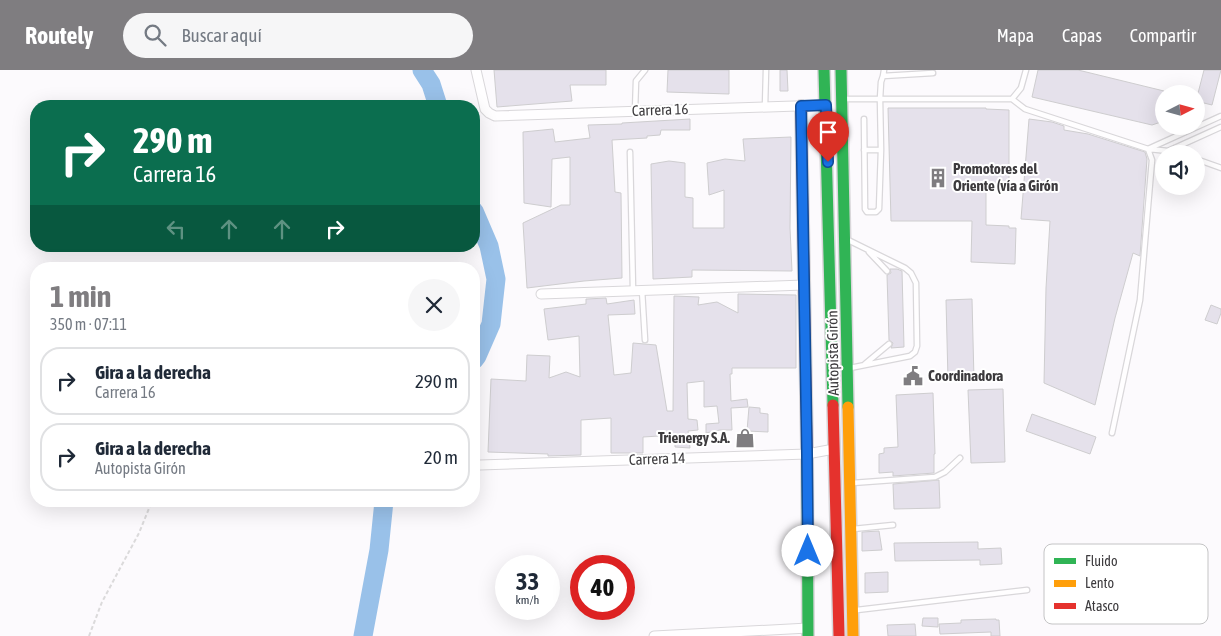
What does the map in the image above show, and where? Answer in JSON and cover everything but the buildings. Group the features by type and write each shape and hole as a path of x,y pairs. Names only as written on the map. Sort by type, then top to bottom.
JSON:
{"main road":[{"name":"Autopista Girón","path":"824,70 839,636"},
{"name":"Autopista Girón","path":"841,70 854,636"},
{"path":"801,106 808,632"}],"street":[{"name":"Carrera 16","path":"476,70 486,109 495,116 826,105"},
{"path":"541,294 804,285"},
{"name":"Carrera 14","path":"480,465 807,454 834,448"},
{"path":"654,636 808,632"}],"lane":[{"path":"635,111 636,81 645,70"},
{"path":"765,107 766,70"},
{"path":"864,119 865,209 867,212 876,212 879,209 880,99 884,70"},
{"path":"1012,99 1020,88 1026,70"},
{"path":"884,76 933,73"},
{"path":"842,99 1012,99 1025,109 1155,150"},
{"path":"1148,149 1221,116"},
{"path":"1181,145 1221,127"},
{"path":"1112,433 1140,300 1152,160 1148,149"},
{"path":"864,150 881,150"},
{"path":"630,152 637,290 645,340"},
{"path":"1205,162 1221,168"},
{"path":"845,238 905,268 916,283 917,346 915,352 910,356 848,368"},
{"path":"865,248 887,271"},
{"path":"864,365 889,344"},
{"path":"850,483 935,477 945,472 960,458"},
{"path":"852,529 893,525"},
{"path":"853,611 1027,590"}],"path":[{"path":"89,636 102,602 139,534 150,507"}],"waterway":[{"path":"422,70 431,84 436,100"},
{"path":"480,225 489,246 496,279 491,324 480,349"},
{"path":"363,636 379,550 383,507"}],"traffic: fast":[{"path":"824,70 833,405"},
{"path":"841,70 848,407"},
{"path":"807,449 808,636"}],"traffic: slow":[{"path":"848,407 853,636"}],"traffic: jam":[{"path":"801,106 807,449"},
{"path":"833,405 839,636"}],"place":[{"name":"Promotores del Oriente (vía a Girón","path":"938,178"},
{"name":"Coordinadora","path":"913,376"},
{"name":"Trienergy S.A.","path":"745,438"}],"route":[{"path":"808,551 801,106 826,105 828,162"}]}
